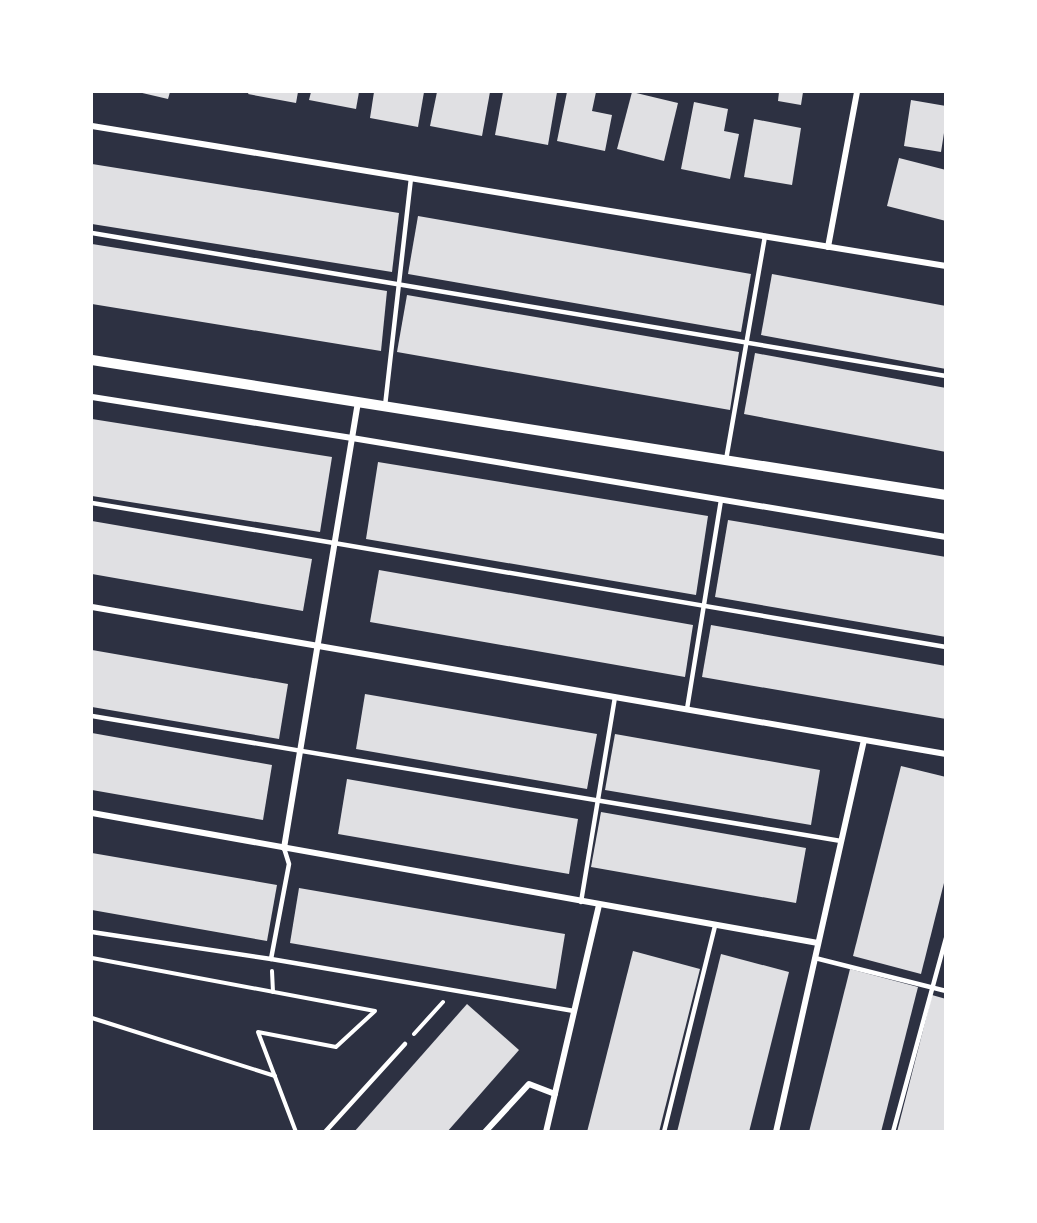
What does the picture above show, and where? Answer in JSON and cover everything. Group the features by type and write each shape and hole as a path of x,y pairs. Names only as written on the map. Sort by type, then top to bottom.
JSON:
{"street":[{"path":"828,247 857,92"},
{"path":"92,126 945,266"},
{"path":"92,360 945,495"},
{"path":"92,397 945,537"},
{"path":"284,848 358,402"},
{"path":"92,607 945,753"},
{"path":"776,1131 864,740"},
{"path":"92,813 818,943"},
{"path":"546,1131 599,905"},
{"path":"485,1131 529,1084 555,1094"}],"lane":[{"path":"386,406 411,178"},
{"path":"92,233 945,376"},
{"path":"726,460 765,236"},
{"path":"687,709 721,500"},
{"path":"92,503 945,647"},
{"path":"581,902 615,697"},
{"path":"92,716 841,841"},
{"path":"271,959 289,864 284,848"},
{"path":"664,1131 715,926"},
{"path":"92,932 271,959 574,1011"},
{"path":"893,1131 945,938"},
{"path":"815,958 945,991"},
{"path":"325,1131 405,1044"}],"path":[{"path":"92,958 375,1011 336,1047 258,1032 296,1131"},
{"path":"271,959 273,992"},
{"path":"405,1044 454,991"},
{"path":"92,1018 275,1076"}],"building":[{"path":"138,92 170,92 168,99"},
{"path":"249,92 298,92 296,103 248,94"},
{"path":"311,92 359,92 356,109 309,100"},
{"path":"374,92 424,92 418,127 370,118"},
{"path":"437,92 490,92 482,136 430,126"},
{"path":"503,92 557,92 548,145 495,135"},
{"path":"567,92 596,92 592,111 612,115 605,151 557,141"},
{"path":"632,92 678,103 664,161 617,149"},
{"path":"779,92 803,92 801,105 778,101"},
{"path":"911,100 946,106 946,133 944,133 941,152 904,146"},
{"path":"694,102 728,109 724,131 739,134 730,179 681,169"},
{"path":"754,119 801,128 792,185 744,177"},
{"path":"899,158 946,170 946,221 887,206"},
{"path":"92,164 399,213 392,272 92,224"},
{"path":"418,216 751,274 741,332 408,274"},
{"path":"92,244 387,291 381,351 92,304"},
{"path":"772,274 946,306 946,369 761,335"},
{"path":"407,295 739,352 730,410 397,352"},
{"path":"755,353 946,388 946,452 744,414"},
{"path":"92,419 332,457 320,532 92,496"},
{"path":"378,462 708,516 696,595 366,539"},
{"path":"728,520 946,557 946,637 715,597"},
{"path":"92,521 312,559 303,611 92,574"},
{"path":"379,570 693,625 685,677 370,622"},
{"path":"711,625 946,666 946,719 702,677"},
{"path":"92,650 288,684 279,739 92,707"},
{"path":"365,694 597,734 587,789 356,749"},
{"path":"92,733 272,765 263,820 92,790"},
{"path":"615,734 820,770 811,825 605,790"},
{"path":"901,766 946,777 946,875 921,974 853,956"},
{"path":"347,779 578,819 569,874 338,834"},
{"path":"601,812 806,848 796,903 591,867"},
{"path":"92,853 277,885 267,941 92,910"},
{"path":"299,888 565,934 556,989 290,943"},
{"path":"633,951 700,969 659,1132 587,1132"},
{"path":"721,954 789,972 749,1132 677,1132"},
{"path":"850,969 918,987 881,1132 809,1132"},
{"path":"932,995 946,999 946,1132 897,1132"},
{"path":"467,1004 519,1050 447,1132 354,1132"}]}
